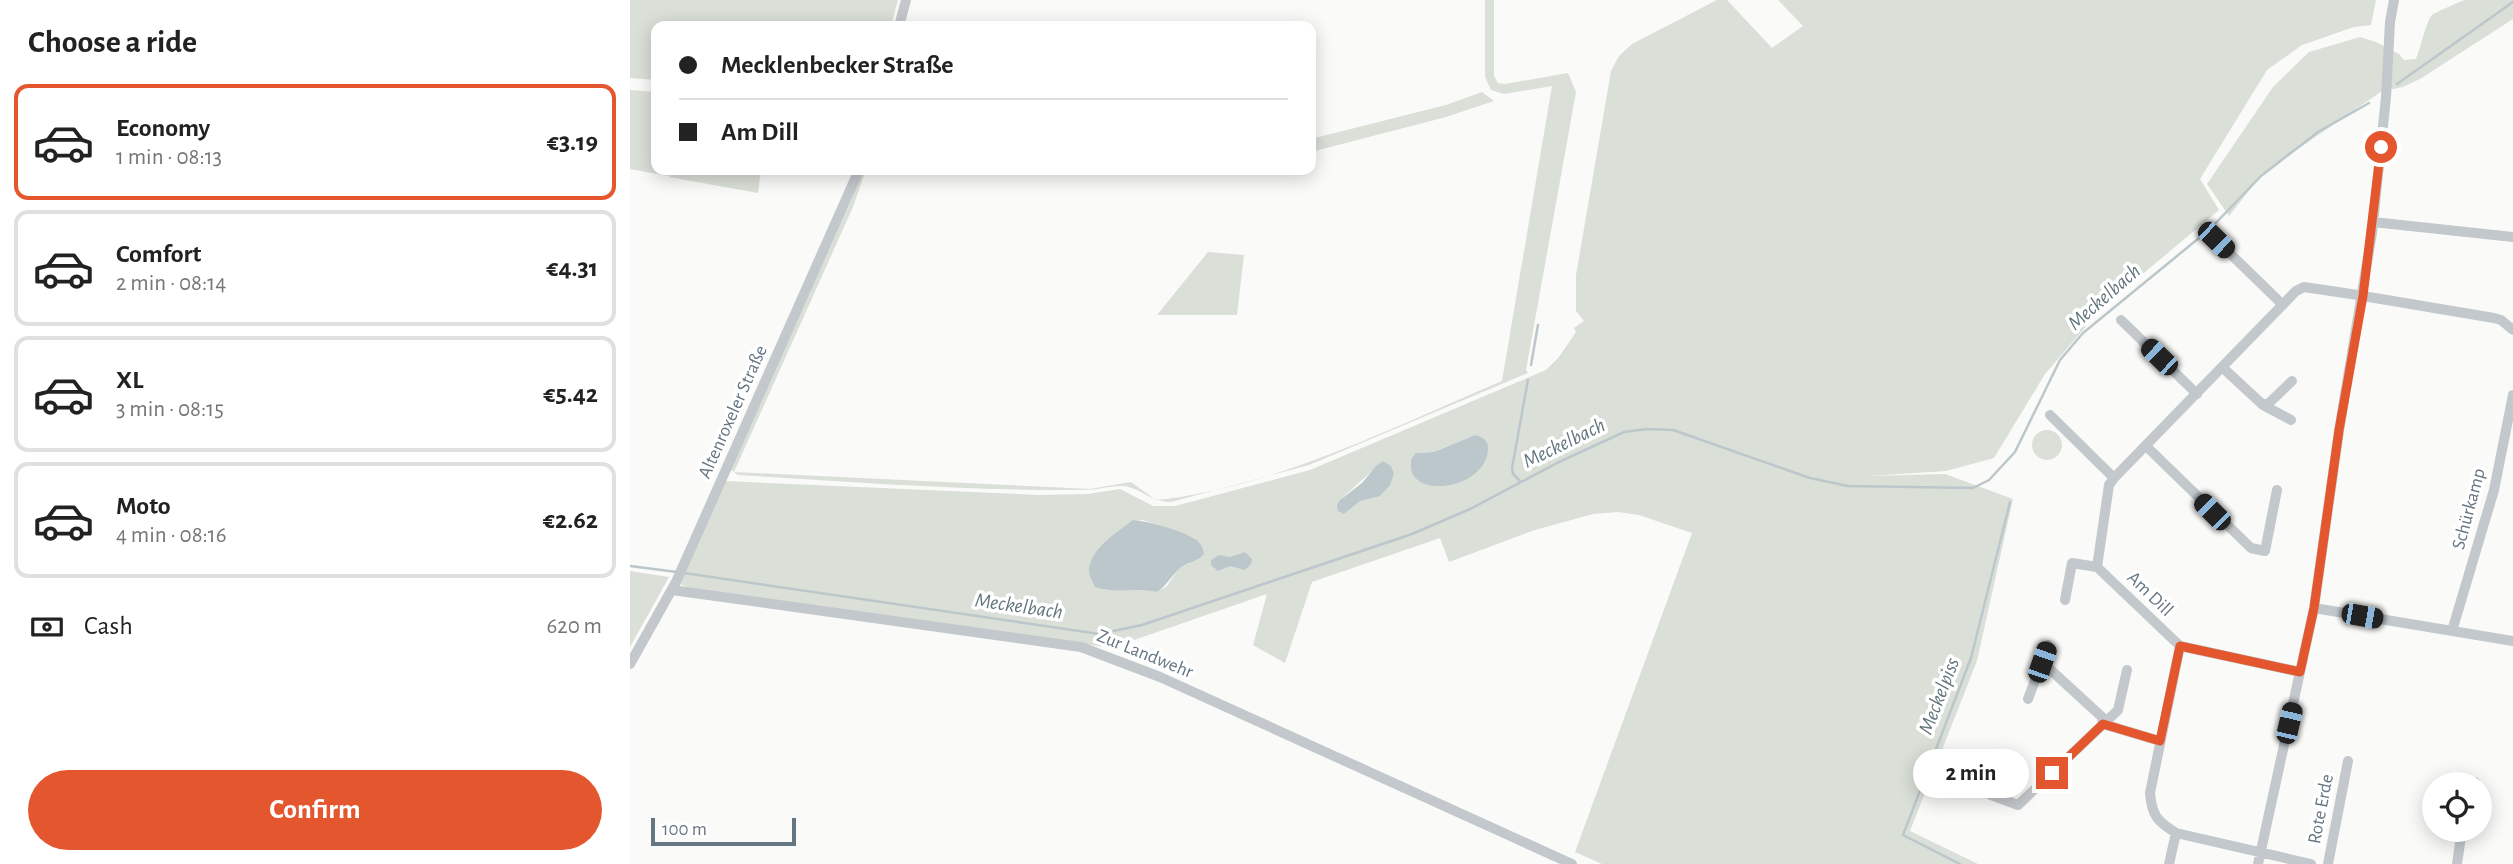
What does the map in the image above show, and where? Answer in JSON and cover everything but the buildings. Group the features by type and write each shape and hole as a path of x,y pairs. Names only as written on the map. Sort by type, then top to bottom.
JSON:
{"street":[{"path":"900,21 906,0"},
{"path":"2258,864 2314,608 2339,430 2373,222 2394,0"},
{"name":"Altenroxeler Straße","path":"630,664 684,565 857,175"},
{"path":"2373,222 2513,237"},
{"path":"2216,240 2283,304"},
{"path":"2065,600 2072,563 2097,567 2109,485 2114,478 2296,291 2304,287 2494,318 2513,330"},
{"path":"2121,320 2197,394"},
{"path":"2222,367 2263,405 2291,421"},
{"path":"2263,405 2269,403 2292,381"},
{"name":"Schürkamp","path":"2452,631 2494,490 2513,394"},
{"path":"2049,415 2114,478"},
{"path":"2146,446 2250,548 2265,551 2277,490"},
{"name":"Am Dill","path":"2097,567 2180,646"},
{"name":"Zur Landwehr","path":"674,586 1081,647 1160,677 1572,864"},
{"path":"2314,608 2513,641"},
{"path":"2028,699 2048,645"},
{"path":"2260,851 2176,833 2160,823 2152,810 2150,793 2180,646 2300,672"},
{"path":"2042,662 2102,717 2103,724"},
{"path":"2001,766 1991,795 2018,805 2118,710 2127,670"},
{"path":"2103,724 2160,741"},
{"name":"Rote Erde","path":"2328,864 2348,761"},
{"path":"2169,864 2176,833"},
{"path":"2457,864 2460,842"},
{"name":"Rote Erde","path":"2260,851 2311,864"}],"shaded area":[{"path":"630,0 898,0 892,21 651,21 651,80 630,78"},
{"path":"1485,0 1494,0 1494,76 1498,83 1568,73 1576,92 1526,370 1528,373 1309,465 1257,479 1376,436 1502,381 1552,86 1504,94 1491,90 1485,77"},
{"path":"1717,0 1727,0 1772,48 1803,26 1778,0 2376,0 2371,25 2354,27 2302,45 2267,70 2200,179 2219,210 2101,309 2045,374 1994,458 1946,471 1869,476 1945,474 2013,499 1977,661 1910,831 1978,864 1602,864 1575,852 1692,533 1639,515 1618,512 1593,514 1535,530 1449,562 1440,538 1312,582 1285,663 1253,645 1267,594 1111,648 681,585 725,481 1040,495 1088,494 1120,489 1153,506 1175,506 1310,470 1546,370 1559,357 1576,332 1574,328 1584,321 1576,311 1576,275 1611,71 1619,56 1632,44","holes":["1475,435 1417,481 1416,453 1434,452","1383,461 1394,474 1383,492 1365,498 1344,514 1340,500","1133,520 1143,520 1195,538 1199,559 1179,568 1167,586 1157,592 1144,589 1104,590"]},
{"path":"2465,0 2513,0 2513,19 2420,79 2403,87 2382,91 2263,173 2229,216 2207,184 2273,87 2309,52 2360,37 2399,54 2404,60 2416,59 2432,15"},
{"path":"630,90 651,92 651,173 630,169"},
{"path":"1482,92 1494,101 1446,117 1316,151 1316,138 1446,105"},
{"path":"670,175 760,175 758,193"},
{"path":"860,175 864,175 853,207 734,472 730,469"},
{"path":"1208,252 1244,255 1237,315 1157,315"},
{"path":"2047,430 2058,434 2062,445 2058,456 2047,460 2036,456 2032,445 2036,434"},
{"path":"1475,435 1485,440 1488,450 1484,463 1475,474 1463,481 1435,486 1423,483 1415,477 1411,463 1416,453 1434,452"},
{"path":"1383,461 1391,466 1394,474 1390,485 1380,496 1360,501 1344,514 1338,511 1340,500 1362,483"},
{"path":"734,472 1090,489 1131,482 1154,498 1127,486 1084,490 954,488 738,475"},
{"path":"1227,487 1171,502 1158,500 1200,493"},
{"path":"1133,520 1190,536 1200,544 1204,554 1181,567 1157,592 1095,587 1089,571 1094,555 1105,542"},
{"path":"1245,552 1252,559 1245,570 1230,566 1218,571 1211,565 1211,560 1219,555 1230,557"},
{"path":"630,571 669,577 630,647"}],"waterway":[{"name":"Meckelbach","path":"2397,84 2513,2"},
{"name":"Meckelbach","path":"684,573 1099,634 1142,625 1412,534 1470,509 1559,462 1624,432 1673,430 1810,478 1848,486 1973,488 1989,480 2015,452 2060,360 2083,333 2210,229 2261,176 2318,132 2369,103"},
{"path":"1531,365 1538,325"},
{"path":"1520,481 1513,474 1512,468 1528,380"},
{"name":"Meckelpiss","path":"1960,864 1903,835 1971,658 2010,502"},
{"name":"Meckelbach","path":"630,566 677,572"}],"route":[{"path":"2052,773 2103,724 2160,741 2180,646 2300,672 2314,608 2339,430 2363,296 2381,147"}]}
